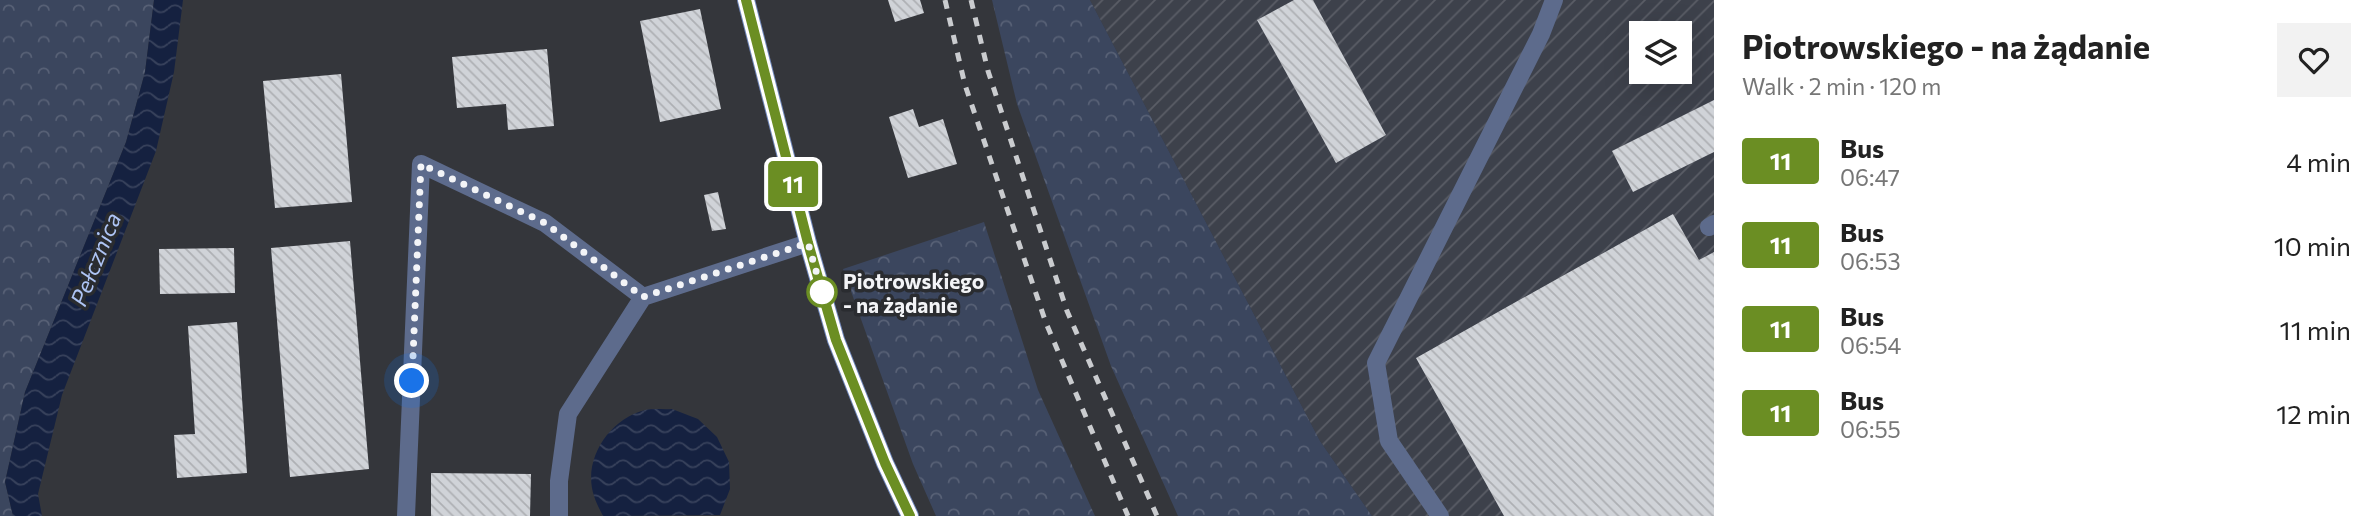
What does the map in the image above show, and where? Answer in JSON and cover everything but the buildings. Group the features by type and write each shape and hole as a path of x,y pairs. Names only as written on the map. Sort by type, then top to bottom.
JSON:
{"street":[{"path":"746,0 808,243 836,340 885,463 910,516"}],"lane":[{"path":"1440,516 1389,441 1376,363 1541,34 1554,0"},
{"path":"406,516 421,164 545,223 643,297"},
{"path":"559,516 559,481 568,414 643,297 808,243"}],"shaded area":[{"path":"1090,0 1714,0 1714,516 1372,516 1320,441"}],"green space":[{"path":"0,0 154,0 145,72 126,142 25,392 5,482 13,516 0,516"},
{"path":"992,0 1090,0 1320,441 1372,516 1178,516 1111,366 1017,104"},
{"path":"984,222 1038,390 1095,516 936,516 913,464 843,269"}],"water":[{"name":"Pełcznica","path":"154,0 183,0 174,72 156,151 62,395 38,494 42,516 13,516 5,482 25,392 126,142 145,72"},
{"path":"648,409 672,409 698,419 717,437 729,462 730,489 720,515 603,516 591,482 595,455 601,443 620,422 632,415"}],"railway":[{"path":"945,0 965,85 1046,323 1128,516"},
{"path":"971,0 988,71 1067,311 1157,516"}],"bus line":[{"name":"11","path":"746,0 808,243 836,340 885,463 910,516"}],"place":[{"name":"Piotrowskiego - na żądanie","path":"822,292"}],"route":[{"path":"412,381 421,164 545,223 643,297 808,243 822,292"}]}
